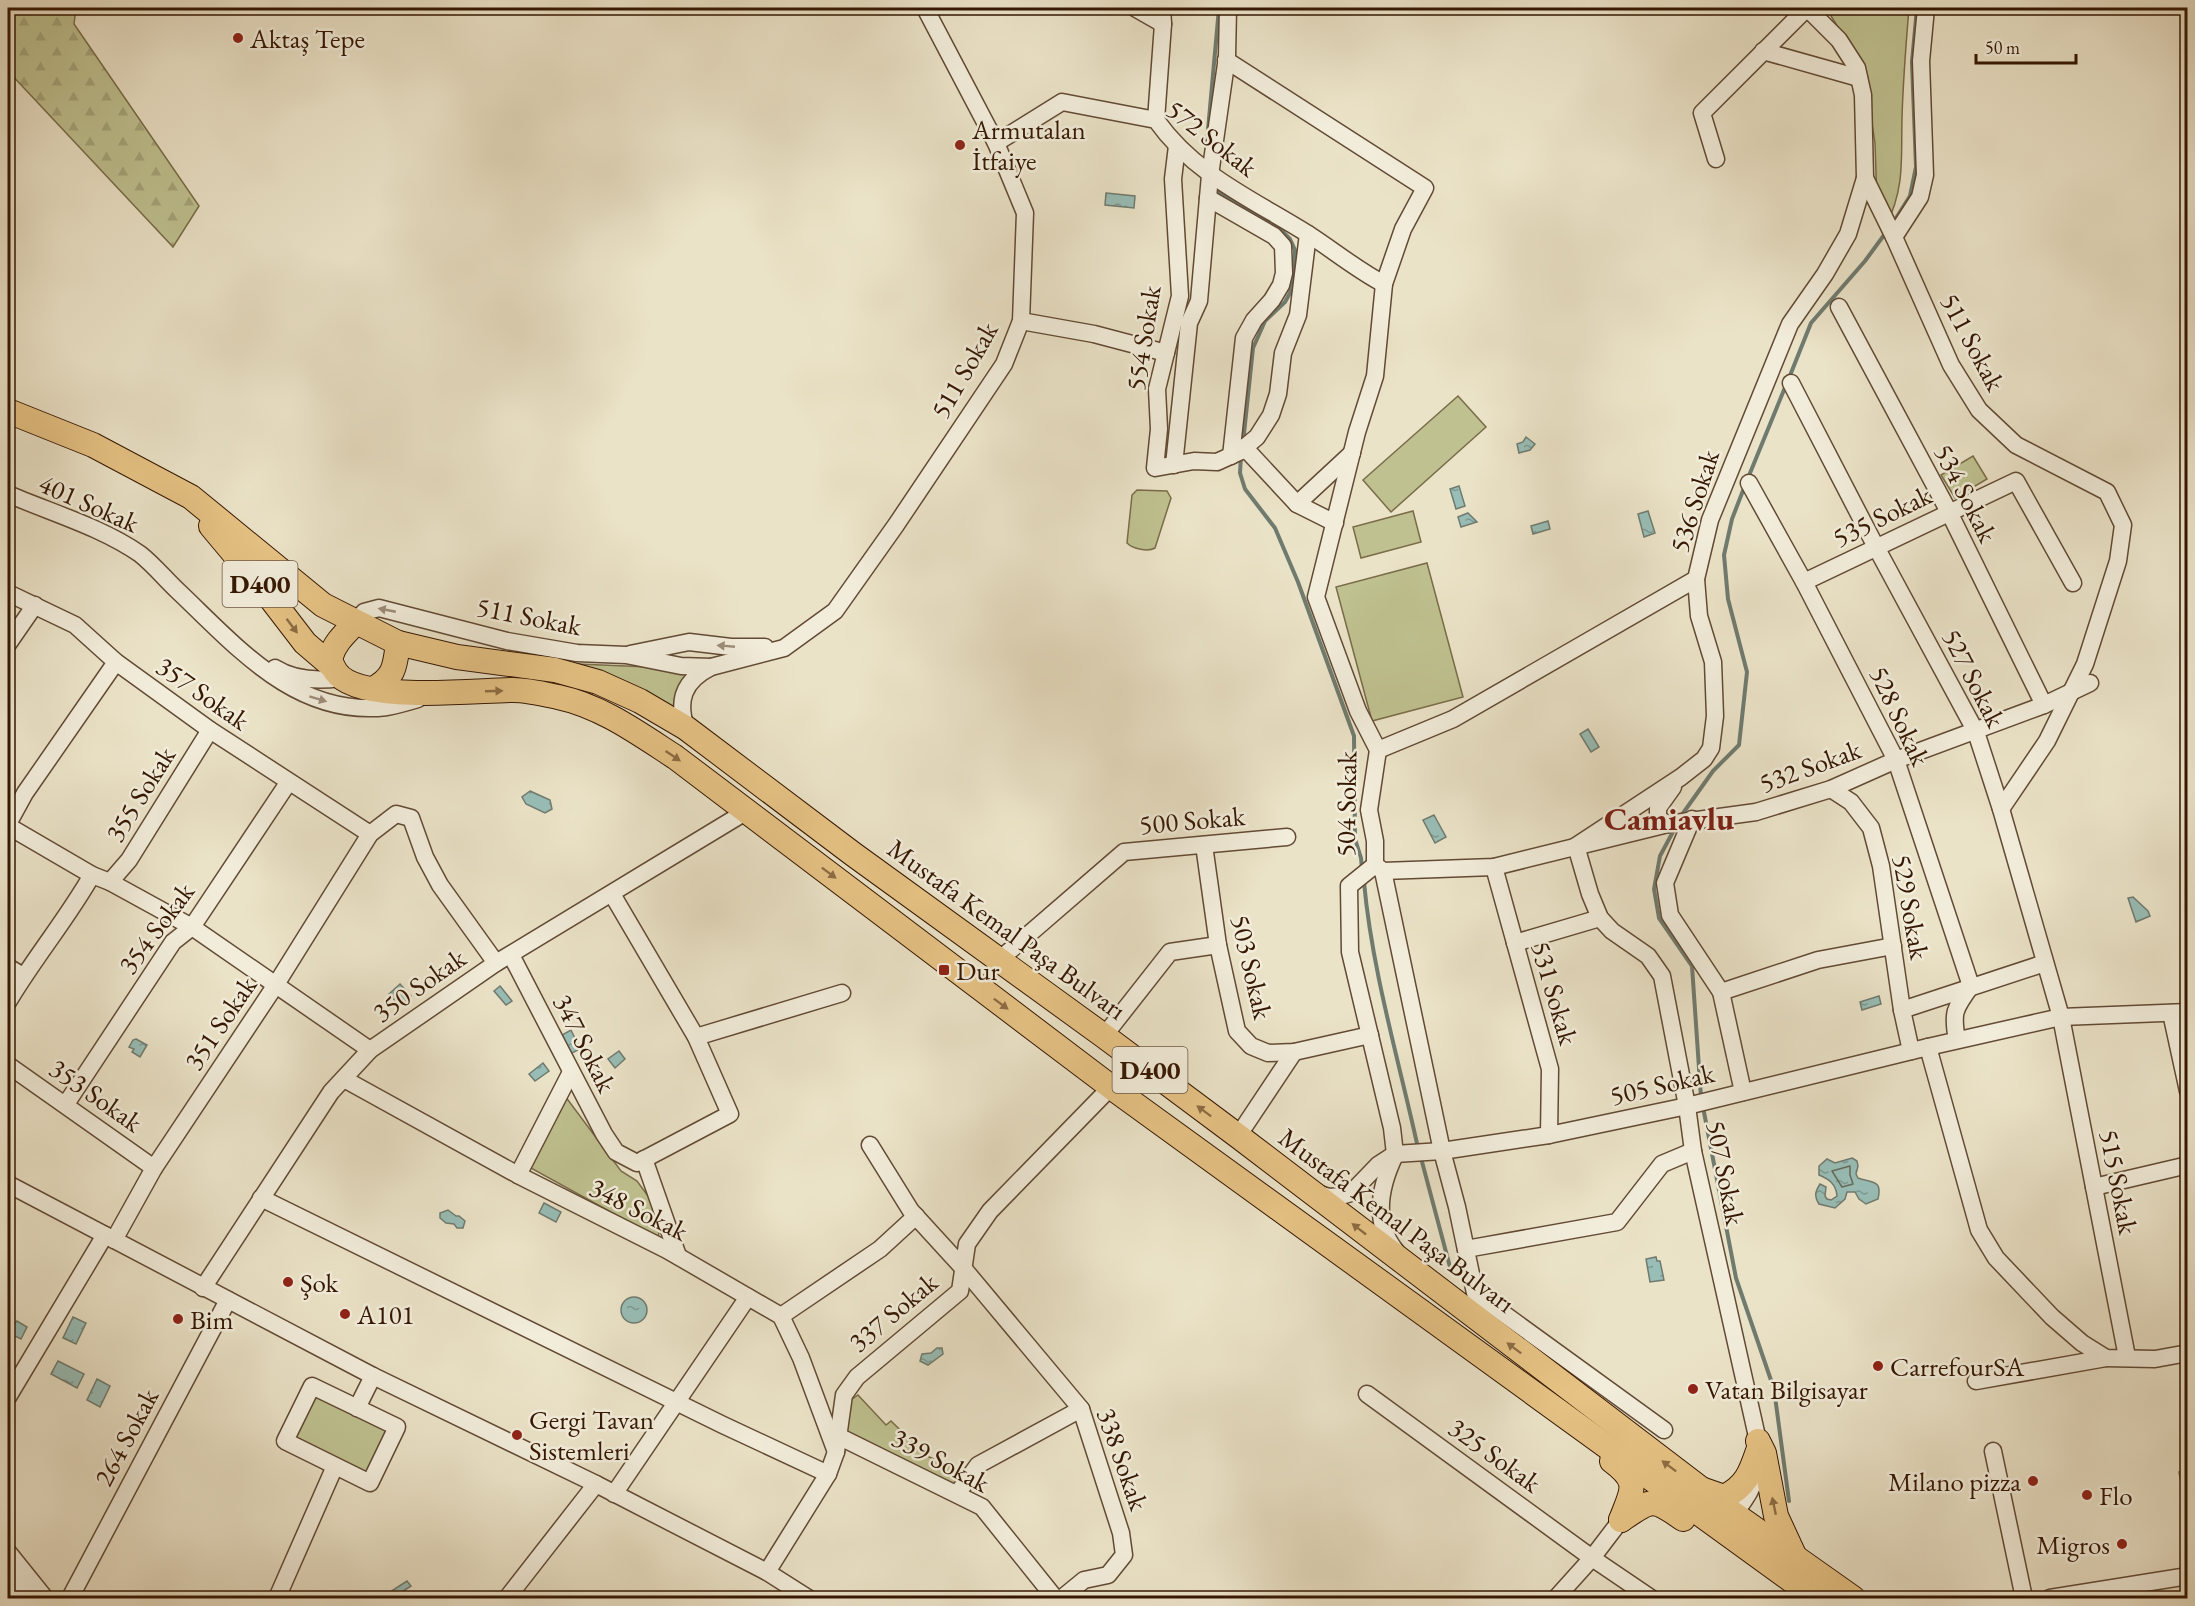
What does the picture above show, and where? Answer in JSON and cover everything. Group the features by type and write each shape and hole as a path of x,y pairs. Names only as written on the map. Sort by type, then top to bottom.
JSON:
{"highway":[{"name":"D400","path":"8,411 93,446 191,497 323,605 398,643"},
{"name":"D400","path":"191,497 217,535 262,587 304,643 336,673 358,687 373,689"},
{"path":"336,673 330,658 339,640 355,623"},
{"path":"373,689 386,682 396,666 398,643"},
{"name":"Mustafa Kemal Paşa Bulvarı","path":"398,643 457,657 555,670 598,682 640,701 686,728 1238,1136 1699,1488 1727,1521 1815,1598"},
{"name":"Mustafa Kemal Paşa Bulvarı","path":"373,689 399,693 516,690 560,697 606,714 675,757 1111,1087 1496,1367 1727,1521 1796,1560 1853,1599"},
{"path":"1496,1367 1627,1472 1632,1484 1631,1494 1621,1520"},
{"path":"1699,1488 1724,1497 1734,1492 1742,1486 1751,1469 1758,1444"},
{"path":"1758,1444 1764,1453 1779,1523 1796,1560"},
{"path":"1621,1520 1644,1504 1660,1503 1735,1555 1815,1598"}],"street":[{"name":"511 Sokak","path":"686,728 681,713 682,698 686,688 701,672 711,667 784,648 835,610 897,525 1004,364 1021,321 1025,213 996,143 925,8"},
{"path":"1135,8 1161,12 1156,120"},
{"path":"1228,8 1226,60 1210,175 1199,301 1189,322 1174,465 1194,461 1216,462 1237,452 1257,437 1271,415 1278,394 1282,353 1298,315 1308,234"},
{"name":"511 Sokak","path":"1807,8 1839,40 1857,68 1863,95 1865,178 1951,365 1979,410 2016,445 2107,492 2122,525 2118,561 2085,664 2047,741 2001,809"},
{"path":"1716,159 1702,113 1807,8"},
{"path":"1891,231 1920,196 1925,175 1921,61 1926,8"},
{"path":"1763,51 1859,78"},
{"path":"1226,60 1425,188 1403,229 1384,284 1376,376 1352,453 1335,523 1297,504 1237,452"},
{"name":"572 Sokak","path":"996,143 1062,102 1156,120 1177,146 1210,175 1308,234 1384,284"},
{"name":"554 Sokak","path":"1174,465 1155,468 1159,429 1157,389 1180,296 1173,179 1177,146"},
{"name":"536 Sokak","path":"1377,750 1453,719 1696,579 1710,520 1790,324 1825,274 1848,234 1865,178"},
{"path":"1208,198 1274,236 1283,246 1284,273 1281,285 1272,300 1254,320 1244,338 1237,452"},
{"name":"534 Sokak","path":"1839,307 1948,512 2043,705"},
{"path":"1021,321 1094,334 1166,353"},
{"name":"527 Sokak","path":"1791,383 1976,732 2001,809 2061,1017"},
{"path":"1297,504 1352,453"},
{"name":"535 Sokak","path":"1804,582 2016,481 2073,583"},
{"name":"528 Sokak","path":"1749,483 1804,582 1896,760 1971,986"},
{"name":"401 Sokak","path":"8,494 117,539 143,556 173,587"},
{"name":"504 Sokak","path":"1335,523 1316,597 1358,711 1377,750 1369,810 1379,868 1349,886 1350,952 1392,1128 1395,1154"},
{"path":"1576,846 1681,777 1704,759 1711,748 1715,716 1713,662 1699,616 1696,579"},
{"path":"173,587 278,670 320,681 336,673"},
{"path":"173,587 235,646 274,678 313,698 348,706 386,707 448,692"},
{"name":"357 Sokak","path":"8,593 75,625 116,662 210,730 288,783 370,834"},
{"path":"8,644 35,605"},
{"name":"511 Sokak","path":"355,623 364,612 379,608 507,641 577,653 626,655 681,666 711,667"},
{"path":"398,643 404,630 424,619"},
{"name":"511 Sokak","path":"626,655 689,642 730,647 784,648"},
{"path":"116,662 25,793 8,825 92,874 192,927 370,1050"},
{"name":"532 Sokak","path":"1379,868 1494,867 1668,824 1756,812 1831,789 1896,760 1976,732 2043,705 2090,682"},
{"path":"348,706 362,701 373,689"},
{"name":"355 Sokak","path":"110,882 129,860 210,730"},
{"path":"1668,824 1658,819 1658,808 1681,777"},
{"name":"354 Sokak","path":"66,1104 173,942 192,927 288,783"},
{"name":"529 Sokak","path":"1831,789 1851,802 1870,828 1881,866 1902,1010 1911,1051"},
{"name":"350 Sokak","path":"203,1288 331,1092 370,1050 503,959 747,811"},
{"name":"347 Sokak","path":"370,834 396,814 411,818 425,857 440,885 503,959 572,1072 604,1134 616,1152 637,1163 644,1159"},
{"path":"1692,819 1665,883 1670,915 1721,992 1743,1092"},
{"name":"351 Sokak","path":"8,1397 154,1168 275,986 370,834"},
{"name":"500 Sokak","path":"999,960 1124,852 1287,837"},
{"name":"503 Sokak","path":"1204,845 1218,945 1237,1031 1251,1046 1268,1053 1294,1052 1370,1035"},
{"name":"507 Sokak","path":"1576,846 1590,894 1600,918 1612,931 1648,956 1662,976 1687,1106 1693,1151 1758,1444 1758,1470 1752,1490 1727,1521"},
{"name":"531 Sokak","path":"1494,867 1550,1069 1549,1135"},
{"path":"1379,868 1475,1293 1664,1431"},
{"path":"8,1002 23,976 80,896 92,874"},
{"path":"612,894 696,1037 730,1114 644,1159 678,1256"},
{"path":"1515,943 1600,918"},
{"path":"1104,1036 1170,952 1218,945"},
{"path":"1721,992 1818,960 1893,946"},
{"path":"1902,1010 2046,963"},
{"path":"8,967 23,976"},
{"path":"1957,1040 1953,1017 1971,986"},
{"path":"696,1037 842,993"},
{"path":"2061,1017 2179,1012 2187,1091"},
{"name":"505 Sokak","path":"1395,1154 1442,1151 1549,1135 1687,1106 2061,1017"},
{"name":"515 Sokak","path":"2061,1017 2127,1357"},
{"path":"1928,1047 1978,1230 1996,1258 2052,1317 2082,1343 2106,1358"},
{"path":"1238,1136 1294,1052"},
{"name":"353 Sokak","path":"8,1065 154,1168"},
{"path":"518,1175 572,1072"},
{"name":"348 Sokak","path":"344,1079 518,1175 678,1256 781,1316"},
{"name":"337 Sokak","path":"766,1572 828,1474 837,1444 844,1395 854,1381 960,1291 967,1244 990,1211 1111,1087"},
{"name":"338 Sokak","path":"870,1144 916,1216 964,1269 1081,1409 1121,1533 1124,1555 1108,1575 1084,1580 1081,1591 1062,1599"},
{"path":"1466,1249 1617,1222 1662,1164 1693,1151"},
{"path":"1308,1190 1329,1197 1351,1193 1378,1165 1395,1154"},
{"path":"1395,1154 1386,1173 1380,1204 1380,1218 1391,1245 1411,1269"},
{"path":"2094,1187 2187,1165"},
{"path":"8,1184 373,1376 596,1484 766,1572 808,1599"},
{"path":"261,1198 678,1403 828,1474"},
{"path":"837,1444 781,1316 880,1249 916,1216"},
{"path":"614,1494 748,1297"},
{"name":"264 Sokak","path":"70,1599 228,1300"},
{"path":"1976,1382 2106,1358 2156,1359 2187,1353"},
{"path":"357,1408 373,1376"},
{"path":"312,1386 357,1408 397,1427 369,1483 285,1441 312,1386"},
{"name":"325 Sokak","path":"1367,1394 1651,1599"},
{"path":"957,1494 978,1465 1081,1409"},
{"name":"339 Sokak","path":"837,1444 957,1494 982,1507 1055,1599"},
{"path":"1992,1451 2024,1599"},
{"path":"277,1599 334,1466"},
{"path":"513,1596 596,1484"},
{"path":"1556,1599 1621,1520"},
{"path":"8,1552 45,1599"},
{"path":"8,1572 30,1599"},
{"path":"2050,1599 2187,1576"}],"green space":[{"path":"8,8 76,8 74,24 199,206 173,247 8,71"},
{"path":"1826,8 1909,8 1903,90 1901,173 1896,199 1886,225 1877,203 1875,143 1863,67"},
{"path":"1458,396 1486,427 1391,512 1363,480"},
{"path":"1973,456 1987,479 1955,498 1941,475"},
{"path":"1137,490 1167,491 1171,498 1155,548 1152,549 1145,550 1127,543 1132,495"},
{"path":"1413,511 1421,542 1361,558 1353,527"},
{"path":"1427,563 1463,697 1372,721 1336,587"},
{"path":"578,664 696,669 676,712 607,673"},
{"path":"565,1096 621,1171 637,1181 651,1200 661,1221 658,1238 529,1167"},
{"path":"313,1390 394,1429 369,1480 288,1441"},
{"path":"858,1395 886,1425 891,1421 927,1456 968,1474 956,1492 850,1437 842,1422 848,1402"},
{"path":"2188,1471 2187,1519 2179,1472"}],"water":[{"path":"1106,193 1135,196 1134,208 1105,205"},
{"path":"1526,437 1535,444 1530,450 1519,453 1517,444 1523,442"},
{"path":"1459,486 1465,506 1456,509 1450,489"},
{"path":"1648,511 1655,533 1644,537 1638,514"},
{"path":"1468,513 1477,522 1461,527 1458,517"},
{"path":"1548,521 1550,529 1533,534 1531,526"},
{"path":"1588,729 1599,747 1591,752 1580,734"},
{"path":"530,791 550,800 552,809 545,813 526,804 522,797"},
{"path":"1434,815 1446,837 1435,843 1423,820"},
{"path":"2133,897 2148,911 2150,916 2136,922 2128,898"},
{"path":"400,984 411,996 400,1006 389,994"},
{"path":"500,986 512,1001 506,1005 494,991"},
{"path":"1879,996 1881,1004 1862,1010 1860,1002"},
{"path":"571,1030 580,1049 570,1054 562,1035"},
{"path":"136,1039 147,1045 140,1057 132,1052 134,1049 129,1047"},
{"path":"619,1051 625,1059 615,1068 608,1059"},
{"path":"543,1063 549,1071 535,1081 529,1074"},
{"path":"1852,1158 1857,1161 1858,1178 1875,1183 1879,1188 1878,1199 1866,1204 1855,1192 1847,1192 1845,1199 1835,1208 1819,1204 1816,1194 1820,1184 1826,1187 1827,1199 1831,1200 1837,1196 1831,1182 1819,1175 1819,1166 1827,1159 1835,1163"},
{"path":"544,1203 561,1212 556,1222 539,1213"},
{"path":"448,1210 465,1221 463,1228 457,1228 454,1224 446,1223 440,1218 440,1213"},
{"path":"1656,1257 1657,1261 1660,1261 1664,1280 1650,1282 1646,1259"},
{"path":"634,1297 643,1301 647,1310 643,1319 634,1323 625,1319 621,1310 625,1301"},
{"path":"73,1317 86,1323 76,1344 63,1338"},
{"path":"10,1320 27,1327 21,1339 13,1335 11,1338 8,1336"},
{"path":"937,1348 942,1348 943,1354 928,1365 920,1361 922,1354 931,1353"},
{"path":"58,1361 84,1374 77,1388 51,1374"},
{"path":"97,1379 110,1386 100,1407 87,1400"},
{"path":"407,1581 411,1586 394,1597 390,1592"}],"waterway":[{"path":"1207,141 1219,8"},
{"path":"1893,223 1910,196 1916,167 1912,62 1917,8"},
{"path":"1215,189 1281,230 1290,239 1295,250 1295,273 1290,293 1285,302 1265,321 1253,348 1243,443"},
{"path":"1789,378 1811,323 1865,261 1887,231"},
{"path":"1748,478 1786,385"},
{"path":"1241,456 1240,473 1245,489 1275,528 1298,582 1354,736 1355,839 1362,869"},
{"path":"1681,816 1713,771 1739,745 1747,672 1728,599 1724,555 1732,519 1744,488"},
{"path":"1675,828 1660,856 1654,889 1659,918 1692,966 1701,1097"},
{"path":"1364,882 1373,949 1418,1148"},
{"path":"1703,1107 1736,1278 1774,1389 1789,1501"},
{"path":"1421,1158 1450,1267"}],"place":[{"name":"Aktaş Tepe","path":"238,38"},
{"name":"Armutalan İtfaiye","path":"960,145"},
{"name":"Dur","path":"944,970"},
{"name":"Şok","path":"288,1282"},
{"name":"A101","path":"345,1314"},
{"name":"Bim","path":"178,1319"},
{"name":"CarrefourSA","path":"1878,1366"},
{"name":"Vatan Bilgisayar","path":"1693,1389"},
{"name":"Gergi Tavan Sistemleri","path":"517,1435"},
{"name":"Milano pizza","path":"2033,1481"},
{"name":"Flo","path":"2087,1495"},
{"name":"Migros","path":"2122,1544"}],"district":[{"name":"Camiavlu","path":"1669,818"}]}
